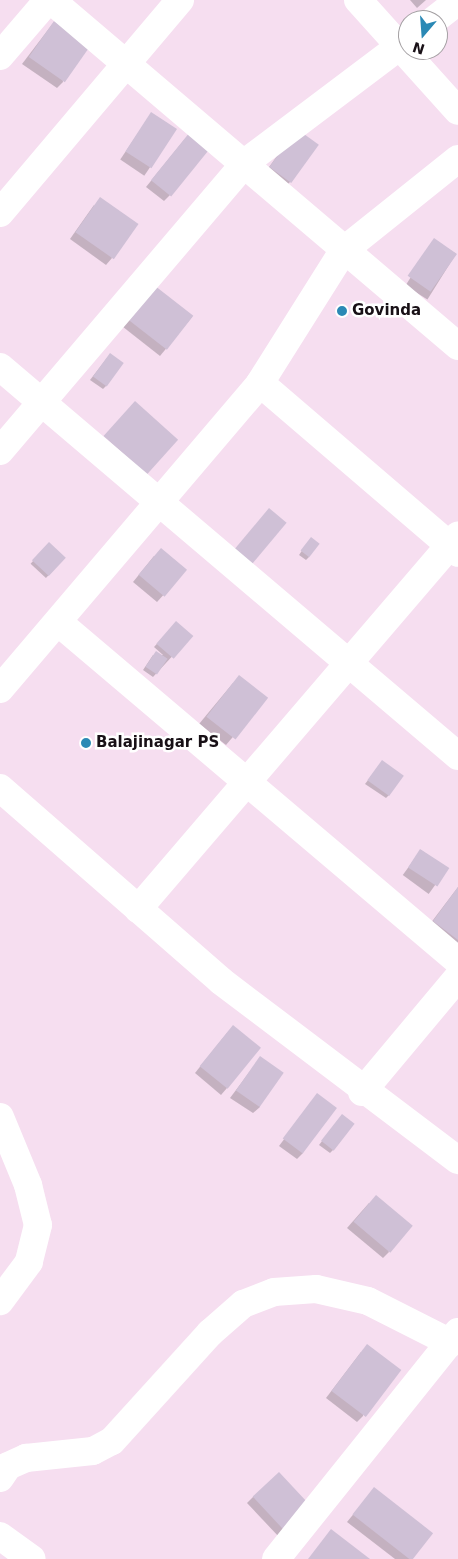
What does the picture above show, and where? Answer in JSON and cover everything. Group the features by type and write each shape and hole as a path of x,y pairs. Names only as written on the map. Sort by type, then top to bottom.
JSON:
{"street":[{"path":"0,56 50,0 246,162 343,251 458,346"},
{"path":"0,213 129,65 180,0"},
{"path":"358,0 398,37"},
{"path":"447,10 458,1"},
{"path":"0,451 246,162 398,48"},
{"path":"418,60 458,111"},
{"path":"0,689 58,622 159,498 260,383 343,251 458,159"},
{"path":"0,367 159,498 458,756"},
{"path":"138,909 250,783 455,544 260,383"},
{"path":"58,622 458,961"},
{"path":"0,788 221,982 362,1092 458,1160"},
{"path":"362,1092 458,976"},
{"path":"0,1117 28,1185 38,1225 29,1262 0,1301"},
{"path":"0,1478 8,1466 26,1458 93,1451 112,1441 210,1333 243,1304 274,1292 316,1289 368,1301 454,1337 276,1559"},
{"path":"0,1536 32,1559"}],"building":[{"path":"54,21 90,46 65,82 29,57"},
{"path":"151,112 177,129 151,168 125,151"},
{"path":"297,129 319,145 291,183 269,167"},
{"path":"190,132 210,148 171,197 151,180"},
{"path":"100,197 139,224 114,259 75,232"},
{"path":"434,238 457,254 431,292 408,276"},
{"path":"150,282 193,316 167,350 124,316"},
{"path":"110,353 124,363 107,386 93,376"},
{"path":"135,401 178,440 147,475 104,436"},
{"path":"269,508 287,523 251,565 234,550"},
{"path":"311,537 320,544 309,557 301,550"},
{"path":"49,542 66,558 49,576 32,560"},
{"path":"161,548 187,570 165,597 139,575"},
{"path":"176,621 193,636 174,659 156,644"},
{"path":"156,651 168,659 157,675 145,667"},
{"path":"239,675 268,698 236,740 206,717"},
{"path":"382,760 404,776 389,796 367,780"},
{"path":"420,849 449,868 437,887 408,867"},
{"path":"458,887 458,940 433,921"},
{"path":"233,1025 261,1048 228,1089 200,1066"},
{"path":"260,1056 284,1073 260,1107 236,1090"},
{"path":"317,1093 337,1108 303,1154 283,1139"},
{"path":"342,1114 355,1124 334,1151 321,1141"},
{"path":"376,1195 413,1226 390,1253 354,1222"},
{"path":"367,1344 401,1370 366,1417 331,1391"},
{"path":"279,1472 312,1507 285,1532 253,1497"},
{"path":"374,1487 433,1533 413,1559 409,1559 352,1515"},
{"path":"331,1529 370,1559 308,1559"}],"place":[{"name":"Govinda","path":"342,311"},
{"name":"Balajinagar PS","path":"86,743"}]}
